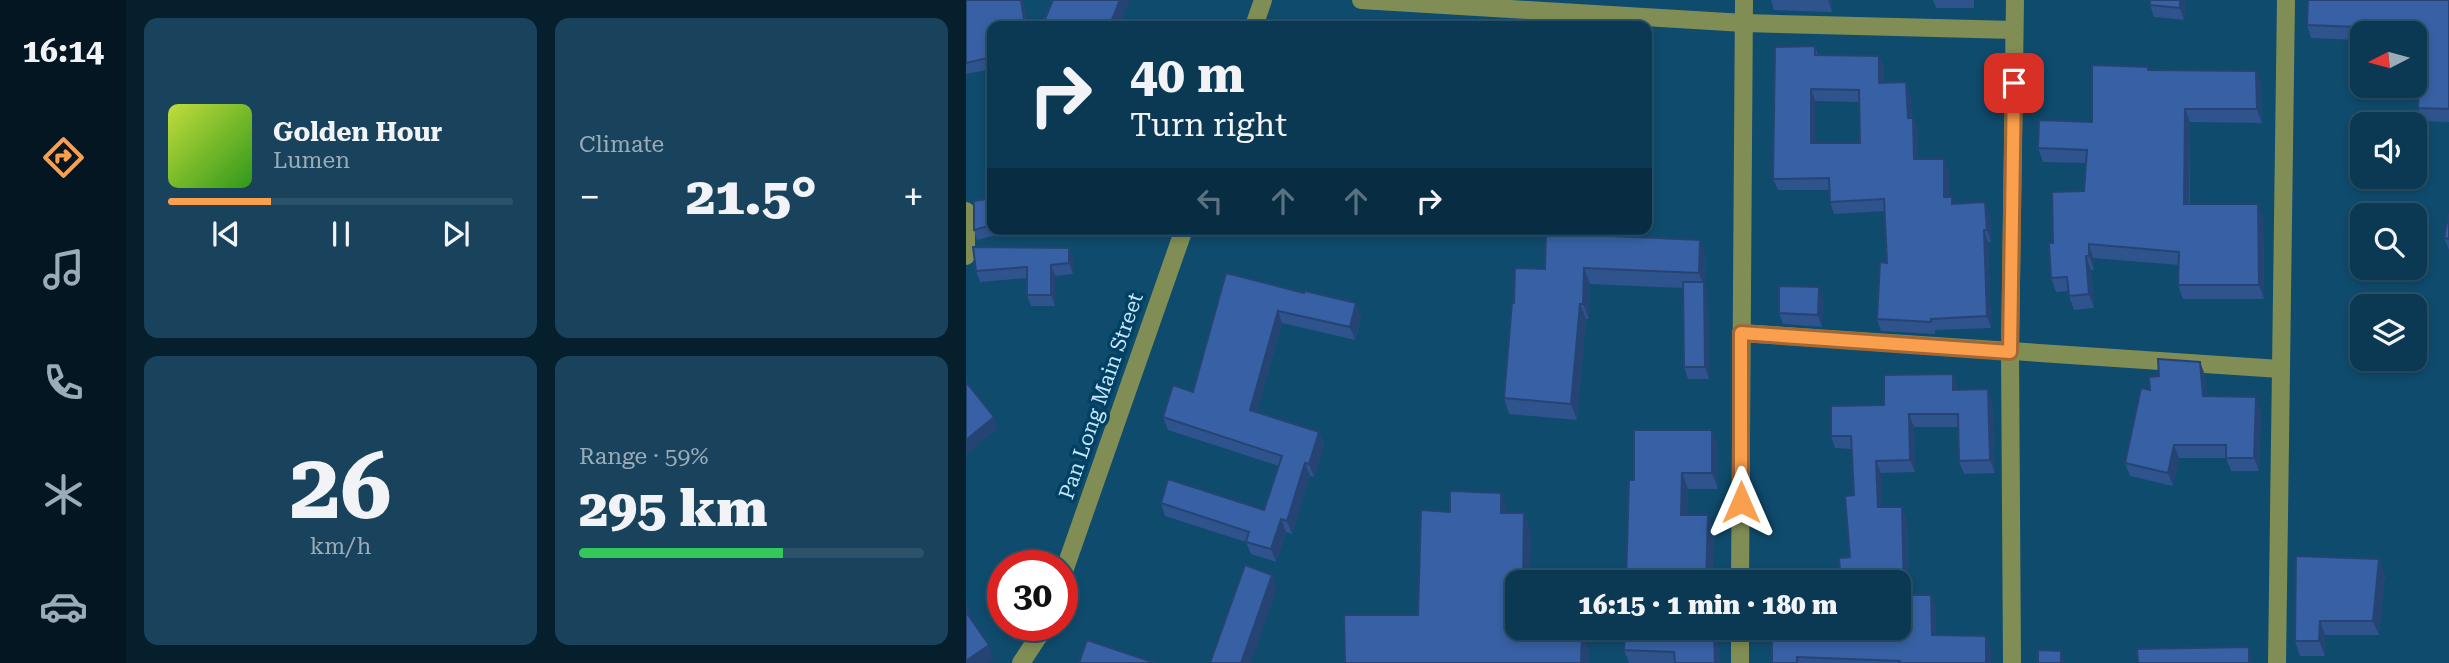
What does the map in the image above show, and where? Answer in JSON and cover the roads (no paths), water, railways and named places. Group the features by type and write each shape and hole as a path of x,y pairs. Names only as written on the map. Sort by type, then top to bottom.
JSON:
{"street":[{"path":"1256,21 1263,0"},
{"path":"1360,0 1744,23 2014,30"},
{"path":"1740,570 1744,0"},
{"path":"2012,663 2010,352 2015,0"},
{"path":"2277,663 2286,0"},
{"path":"966,211 966,256"},
{"name":"Pan Long Main Street","path":"1071,550 1182,235"},
{"path":"1741,333 2280,369"},
{"path":"1740,640 1740,663"},
{"path":"1021,663 1035,641"}]}
